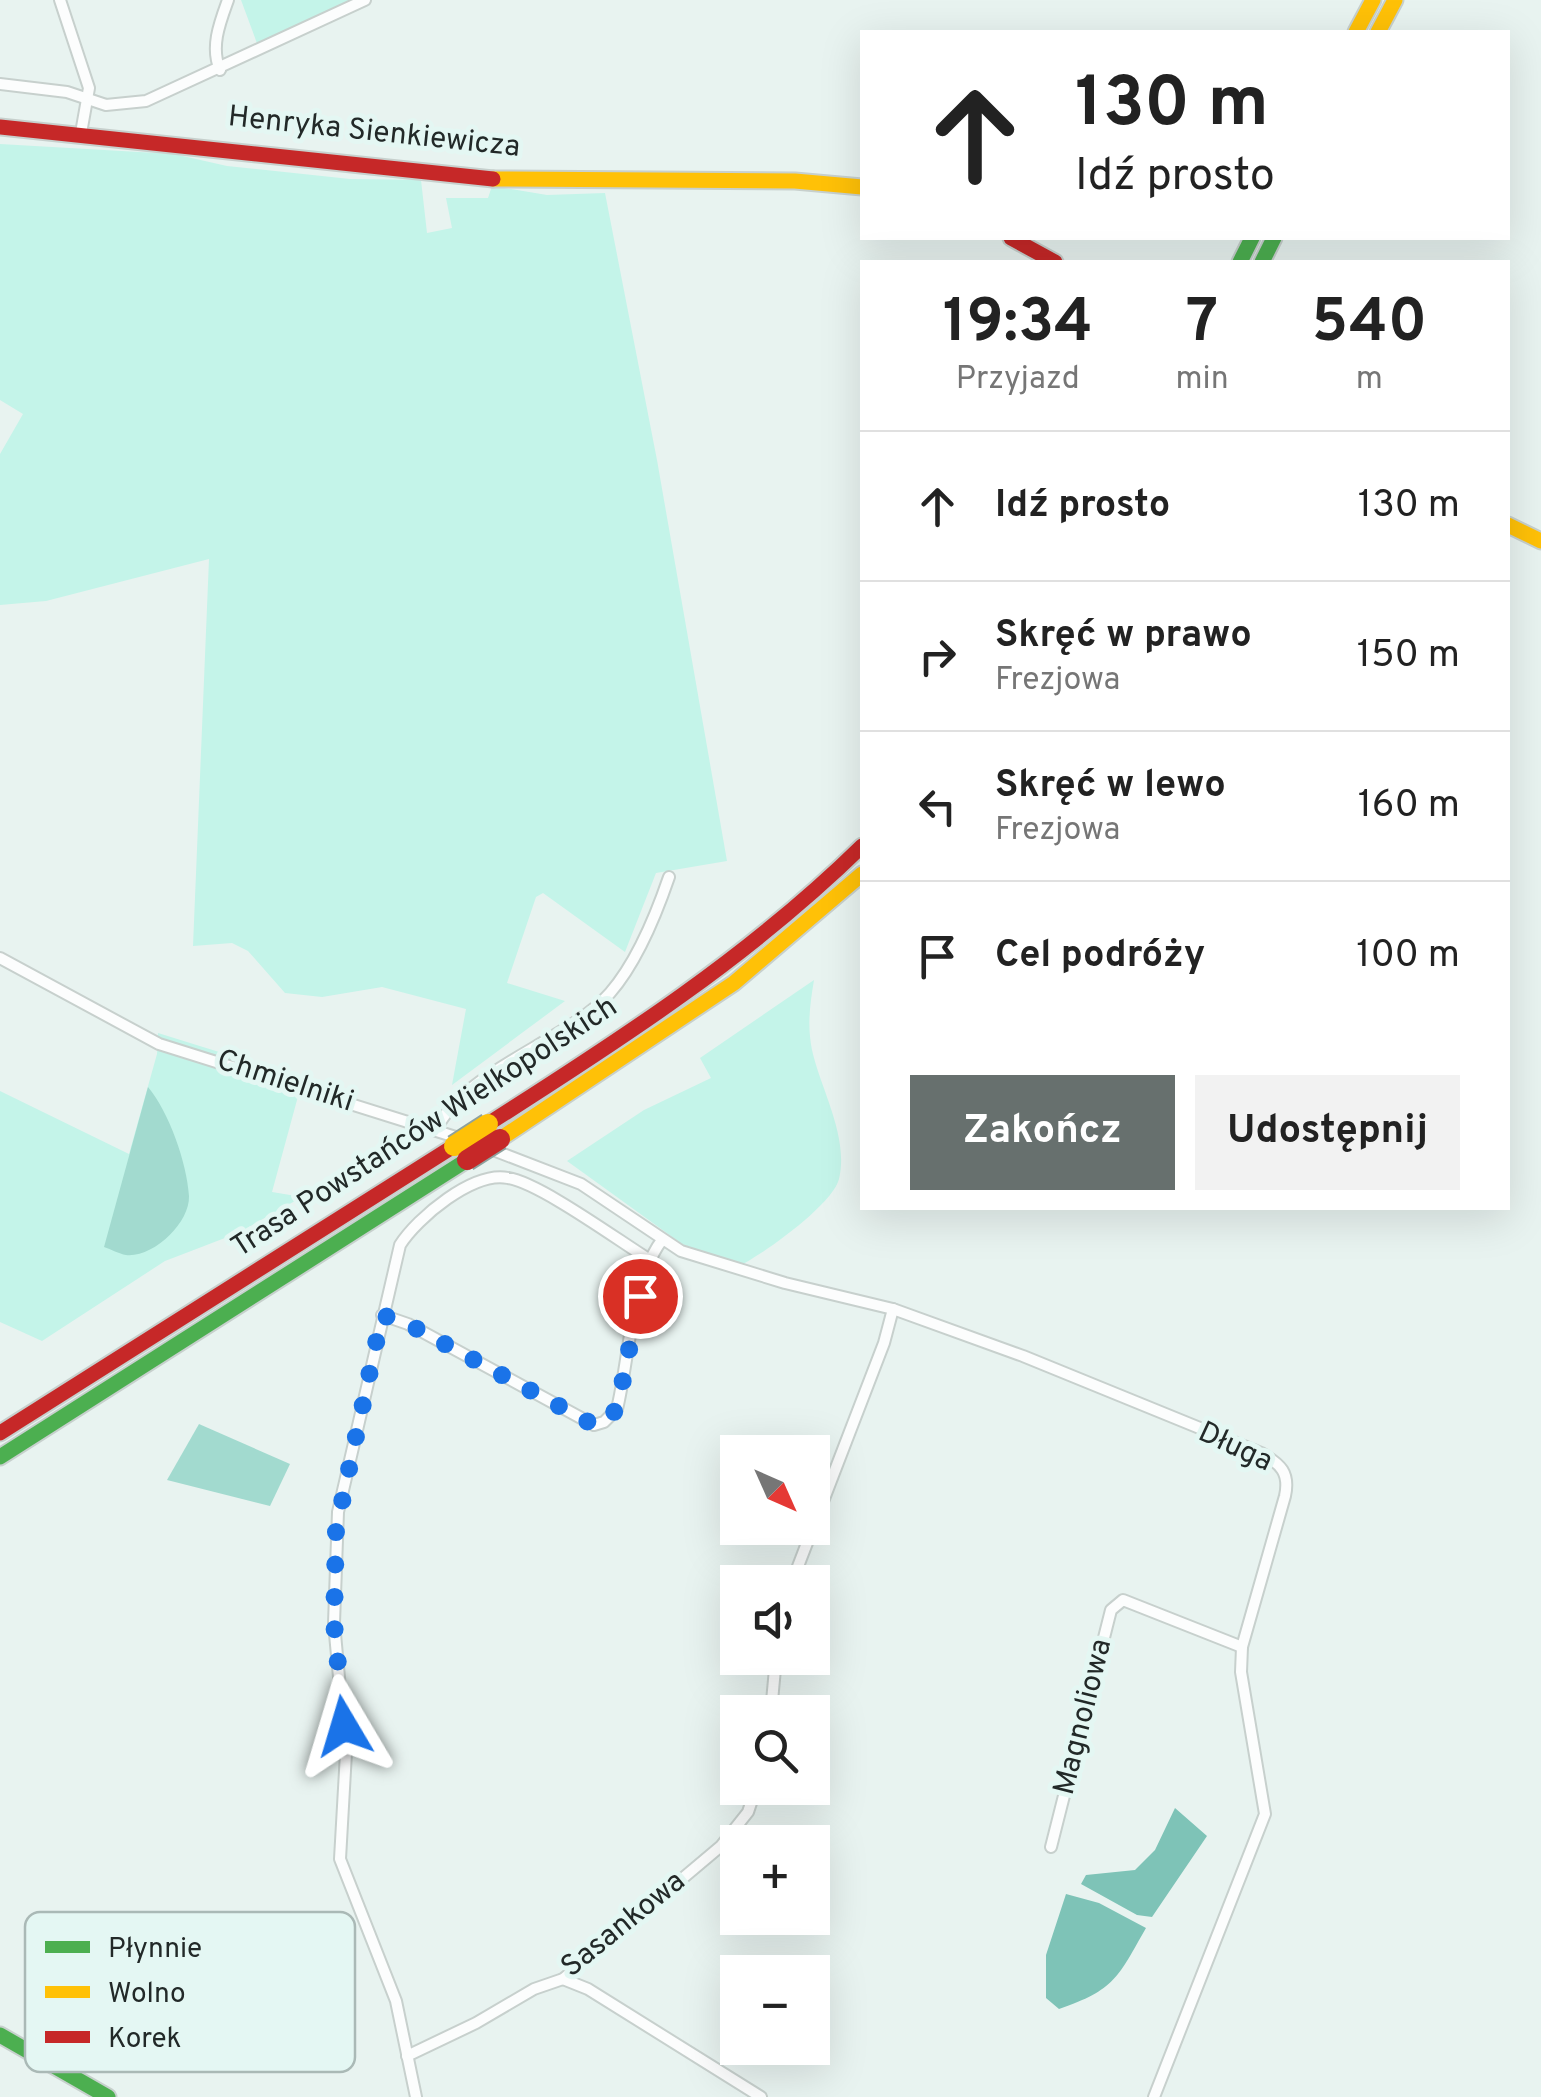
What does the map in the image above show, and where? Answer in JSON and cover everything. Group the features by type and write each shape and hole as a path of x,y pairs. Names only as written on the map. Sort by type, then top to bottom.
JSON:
{"main road":[{"path":"1357,30 1373,0"},
{"path":"1379,30 1395,0"},
{"name":"Henryka Sienkiewicza","path":"0,128 80,133 464,179 795,181 860,187"},
{"path":"1014,240 1051,260"},
{"path":"1510,526 1541,541"},
{"name":"Trasa Powstańców Wielkopolskich","path":"494,1132 782,919 860,848"},
{"name":"Trasa Powstańców Wielkopolskich","path":"0,1433 718,996 860,876"},
{"name":"Trasa Powstańców Wielkopolskich","path":"0,1457 460,1153"},
{"path":"0,2035 25,2049"},
{"path":"64,2072 108,2097"}],"street":[{"path":"60,0 88,82 90,100 80,133"},
{"path":"220,70 215,56 216,41 228,0"},
{"path":"0,84 67,92 106,105 146,101 365,0"},
{"path":"436,1130 445,1113 468,1092 612,991 653,924 669,877"},
{"name":"Chmielniki","path":"0,958 159,1044 436,1130 581,1184"},
{"path":"416,2097 396,2001 340,1858 346,1753 334,1623 336,1530 400,1245 415,1222 480,1182 508,1177 552,1199 650,1260"},
{"name":"Długa","path":"581,1184 662,1240 713,1263 893,1310 1023,1356 1261,1453 1281,1466 1286,1476 1285,1496 1242,1647 1240,1672 1264,1796 1263,1823 1154,2097"},
{"path":"382,1315 408,1324 594,1425 604,1422 617,1409 650,1260 662,1240"},
{"path":"798,1565 893,1310"},
{"name":"Magnoliowa","path":"1050,1847 1111,1610 1123,1600 1134,1602 1190,1630 1242,1647"},
{"name":"Sasankowa","path":"407,2056 534,1989 563,1978 721,1846 741,1824 749,1805"},
{"path":"563,1978 588,1989 761,2097"}],"shaded area":[{"path":"241,0 352,0 258,46"},
{"path":"0,144 174,154 227,166 350,179 421,180 427,233 452,228 446,198 488,198 492,186 547,195 605,193 657,460 727,861 656,873 625,952 543,893 536,897 507,983 565,1001 452,1085 466,1009 382,987 322,997 285,993 248,951 232,943 193,946 209,559 46,601 0,605 0,454 23,414 0,400"},
{"path":"814,980 810,1041 837,1130 839,1179 812,1214 766,1250 741,1265 682,1244 567,1161 644,1110 711,1078 700,1058"},
{"path":"158,1033 303,1078 272,1192 302,1197 238,1233 165,1261 42,1341 0,1322 0,1091 129,1154 157,1054"},
{"path":"148,1087 170,1124 181,1154 188,1183 188,1206 177,1227 158,1245 126,1255 104,1247"},
{"path":"199,1424 290,1464 270,1506 167,1480"},
{"path":"1175,1808 1207,1836 1152,1917 1137,1915 1081,1884 1086,1875 1135,1870 1155,1850"},
{"path":"1066,1894 1099,1903 1146,1928 1113,1980 1092,1995 1059,2009 1046,1998 1046,1955"}],"traffic: fast":[{"path":"1241,260 1251,240"},
{"path":"1263,260 1273,240"},
{"path":"0,1457 467,1160"},
{"path":"0,2035 25,2049"},
{"path":"64,2072 108,2097"}],"traffic: slow":[{"path":"1357,30 1373,0"},
{"path":"1379,30 1395,0"},
{"path":"493,179 795,181 860,187"},
{"path":"1510,526 1541,541"},
{"path":"500,1139 734,983 860,876"},
{"path":"454,1146 488,1124"}],"traffic: jam":[{"path":"0,127 493,179"},
{"path":"1015,240 1051,260"},
{"path":"488,1124 682,995 775,924 860,848"},
{"path":"467,1160 500,1139"},
{"path":"0,1433 454,1146"}],"route":[{"path":"344,1726 334,1623 336,1530 382,1315 408,1324 594,1425 610,1418 617,1409 640,1296"}]}
